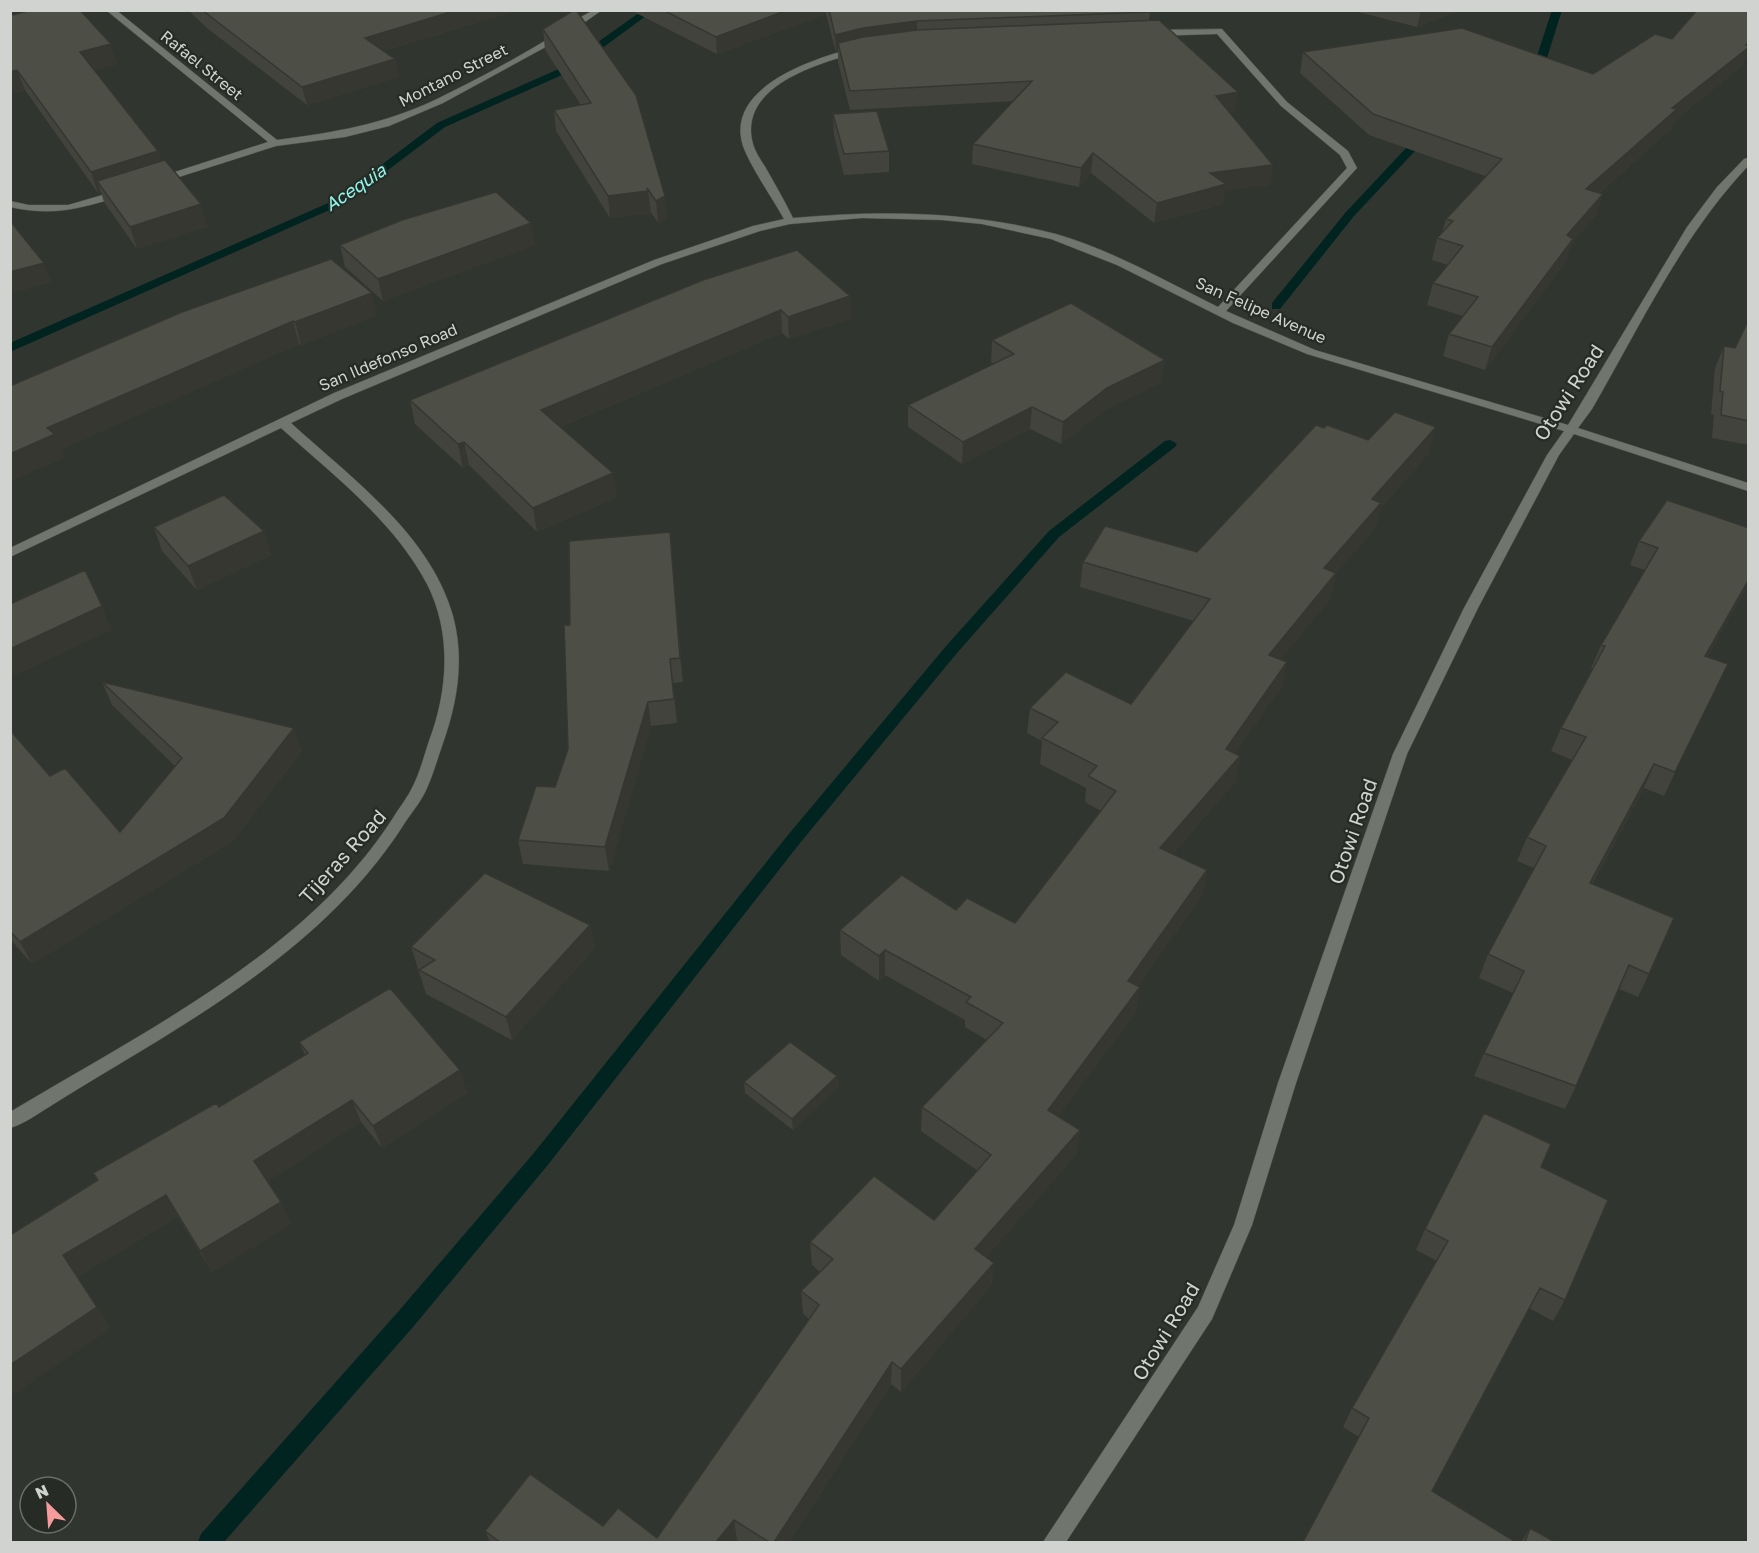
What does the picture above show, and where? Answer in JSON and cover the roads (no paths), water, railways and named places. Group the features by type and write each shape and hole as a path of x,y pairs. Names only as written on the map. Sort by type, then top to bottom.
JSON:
{"street":[{"name":"Rafael Street","path":"110,10 275,143"},
{"name":"Montano Street","path":"144,185 275,143 345,134 386,124 450,96 561,35 597,10"},
{"path":"1138,34 1220,31 1284,104 1344,153 1352,168 1219,312"},
{"path":"790,221 748,146 745,132 751,108 760,96 789,75 832,57 869,48"},
{"name":"Otowi Road","path":"1054,1542 1205,1313 1243,1225 1287,1083 1400,754 1476,598 1553,454 1586,408 1692,227 1721,189 1749,161"},
{"path":"11,203 29,208 69,208 133,189"},
{"name":"San Felipe Avenue","path":"790,221 853,215 901,214 962,219 1017,228 1088,249 1219,312 1311,352 1649,453 1749,487"},
{"name":"San Ildefonso Road","path":"10,553 387,374 658,262 723,238 790,221"},
{"name":"Tijeras Road","path":"10,1120 213,996 301,931 337,898 399,826 433,762 450,699 453,670 452,641 446,615 435,587 421,562 385,517 282,422"}],"waterway":[{"name":"Acequia","path":"10,348 339,202 441,125 567,69 650,10"},
{"path":"1530,70 1540,64 1557,10"},
{"path":"1276,306 1350,214 1411,149"},
{"path":"209,1542 405,1320 540,1160 794,839 952,649 1054,534 1170,444"}]}
